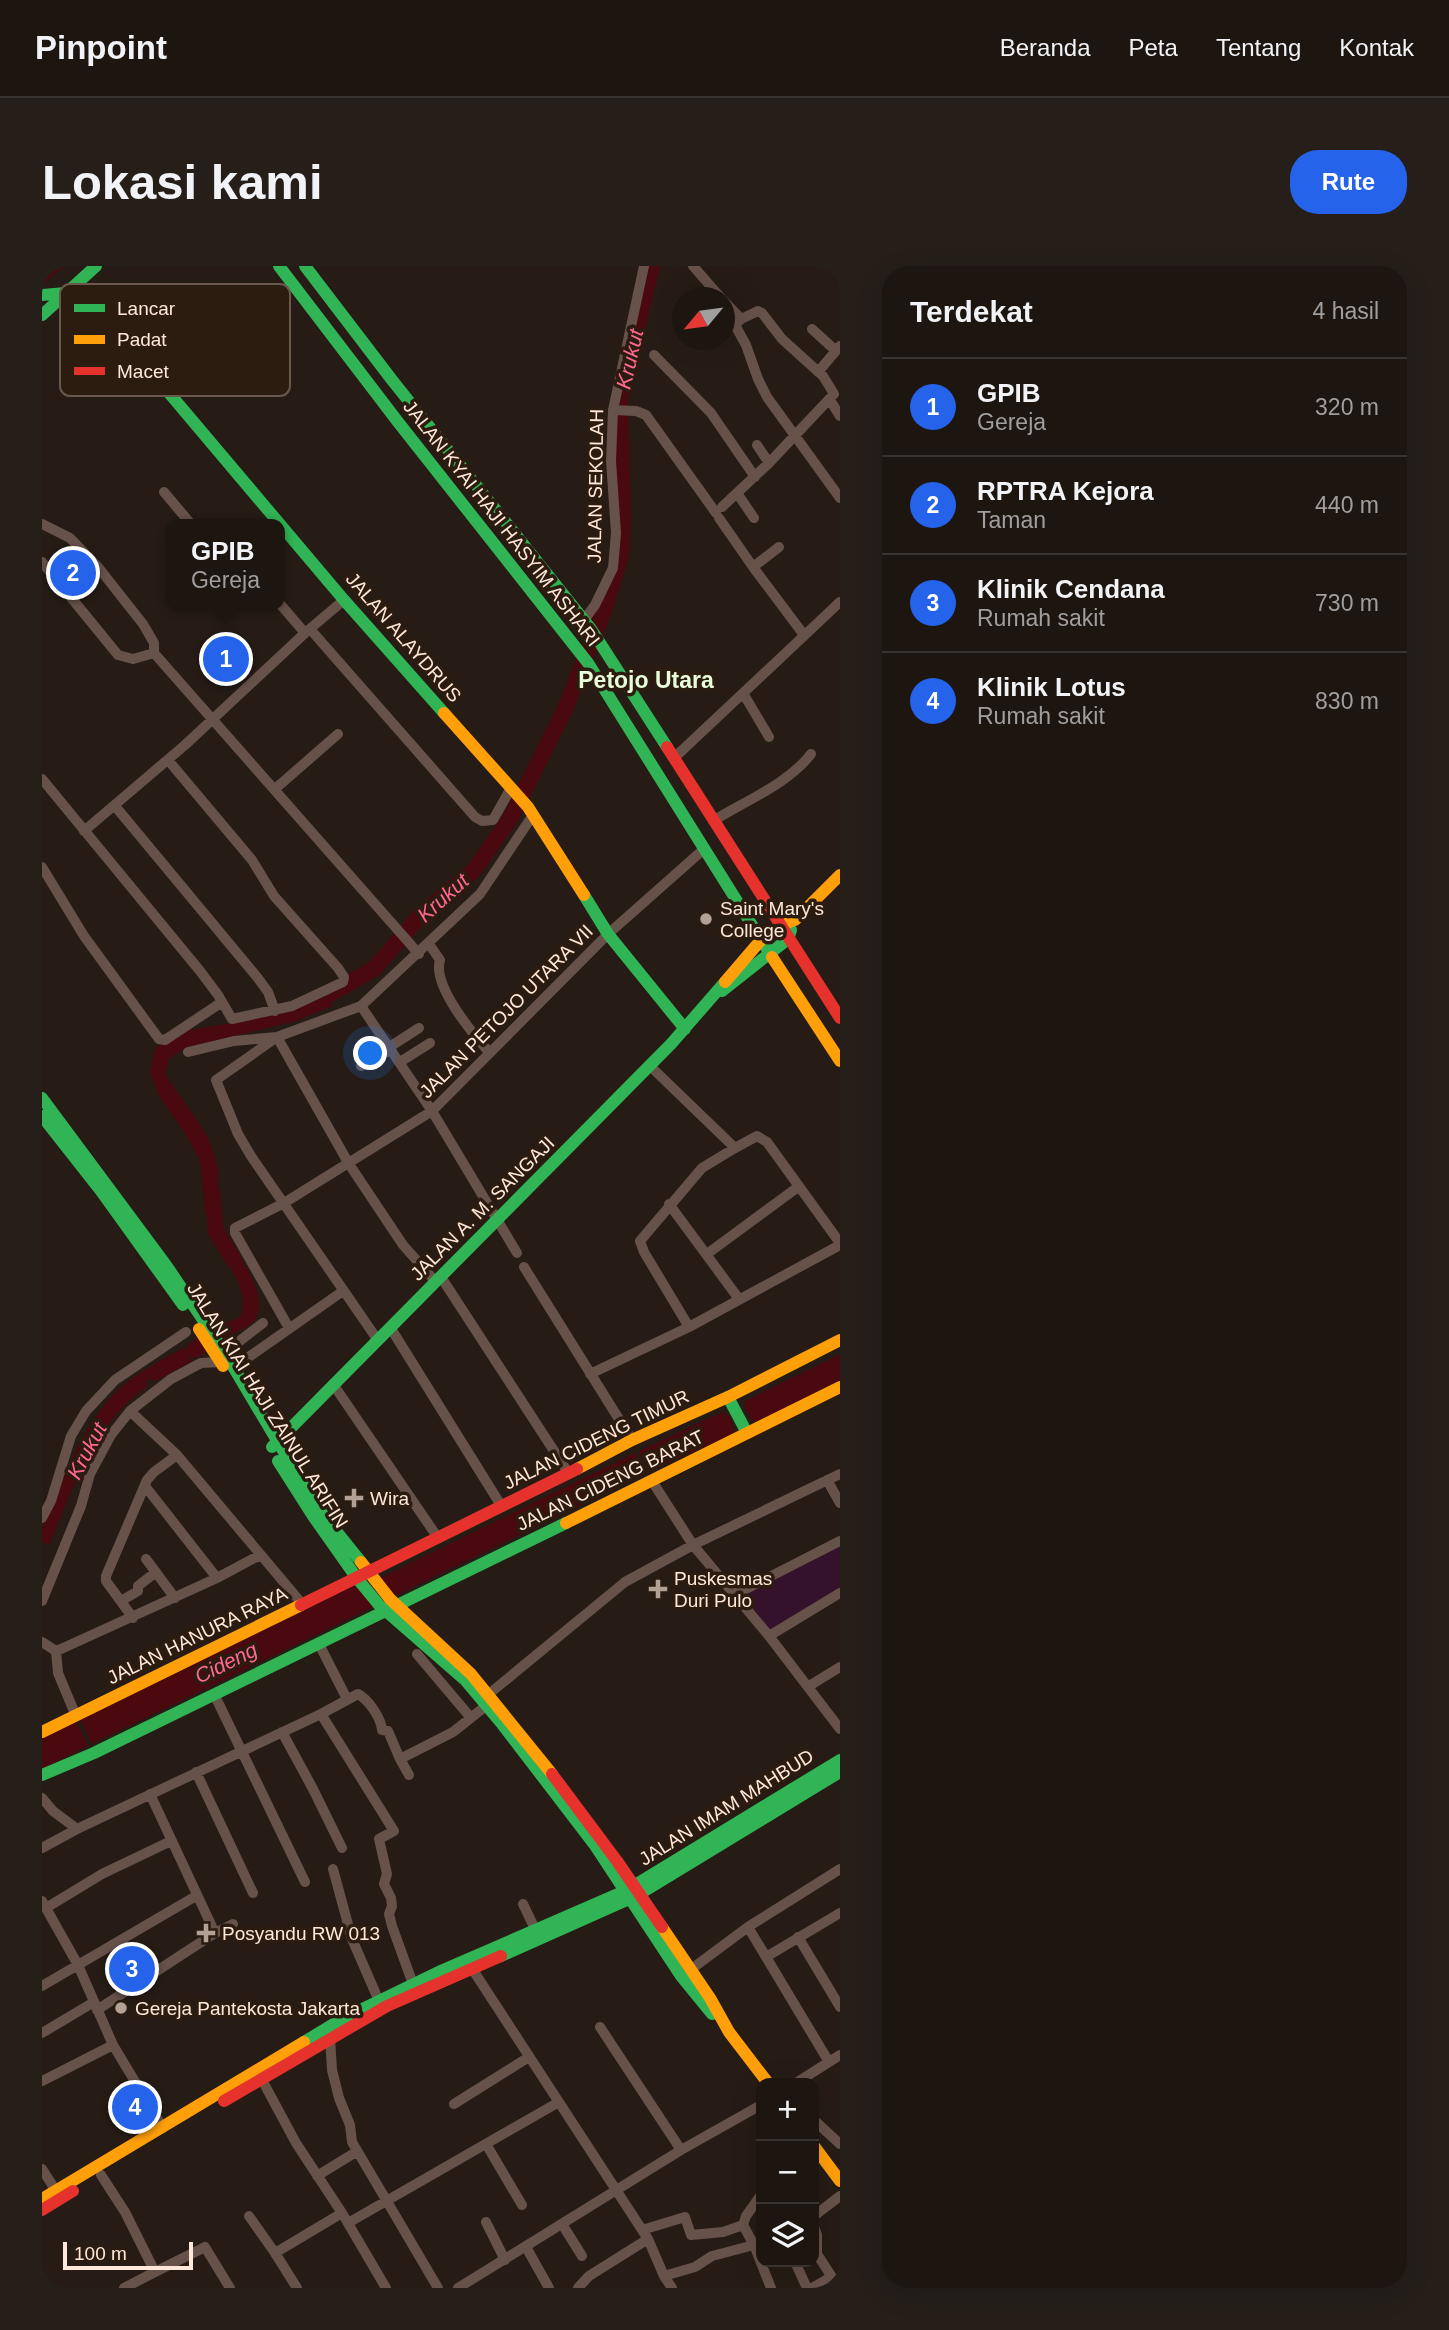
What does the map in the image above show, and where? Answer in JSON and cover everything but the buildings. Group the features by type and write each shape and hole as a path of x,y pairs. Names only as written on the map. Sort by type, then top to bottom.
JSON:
{"main road":[{"path":"76,284 96,266"},
{"name":"JALAN KYAI HAJI HASYIM ASHARI","path":"279,266 398,422 585,658 840,1061"},
{"name":"JALAN KYAI HAJI HASYIM ASHARI","path":"305,266 392,380 588,624 840,1018"},
{"path":"42,295 60,295"},
{"path":"42,315 60,299"},
{"name":"JALAN ALAYDRUS","path":"166,396 273,519"},
{"name":"JALAN ALAYDRUS","path":"285,532 530,811 608,934 685,1029"},
{"name":"JALAN A. M. SANGAJI","path":"274,1446 685,1029 761,940 779,926 795,920 840,875"},
{"name":"JALAN A. M. SANGAJI","path":"718,993 736,982 788,939 795,920"},
{"name":"JALAN KIAI HAJI ZAINUL ARIFIN","path":"42,1098 166,1265 196,1327"},
{"name":"JALAN KIAI HAJI ZAINUL ARIFIN","path":"42,1116 101,1191 196,1327"},
{"path":"196,1327 223,1357 274,1446 363,1576 388,1605 424,1656 465,1680 486,1699"},
{"name":"JALAN CIDENG TIMUR","path":"363,1576 632,1440 730,1402 840,1340"},
{"name":"JALAN CIDENG BARAT","path":"42,1775 94,1753 319,1644 388,1605 652,1481 746,1431 840,1387"},
{"path":"730,1402 746,1431"},
{"name":"JALAN HANURA RAYA","path":"42,1732 363,1576"},
{"path":"388,1605 471,1674 486,1699 597,1841 707,2008 764,2078"},
{"name":"JALAN IMAM MAHBUD","path":"631,1893 840,1759"},
{"name":"JALAN IMAM MAHBUD","path":"631,1893 840,1772"},
{"path":"469,1963 535,1929 631,1893"},
{"path":"42,2199 261,2078 285,2058 330,2037 445,1974 631,1893"},
{"path":"42,2210 285,2058 342,2019 413,1984 445,1974"},
{"path":"819,2153 840,2180"}],"street":[{"name":"JALAN SEKOLAH","path":"588,624 613,568 616,533 611,461 644,266"},
{"path":"693,266 712,287"},
{"path":"719,513 737,493 755,477 769,463 796,435 830,400 834,394 830,385 782,339 758,311 735,325 750,352 758,379 767,397 796,435 840,498"},
{"path":"735,312 741,319"},
{"path":"812,329 838,348 818,372"},
{"path":"654,355 711,413 755,477"},
{"path":"830,400 840,416"},
{"path":"621,410 646,415 719,513 753,567 804,635"},
{"path":"757,445 769,463"},
{"path":"164,492 187,519"},
{"path":"737,493 754,518"},
{"path":"42,524 70,538 98,567 144,624 154,643 154,653 416,950"},
{"path":"753,567 779,547"},
{"path":"42,562 118,655 133,659 154,653"},
{"path":"84,831 168,760 344,600"},
{"path":"674,758 840,602"},
{"path":"285,609 475,817 482,821 492,820 512,789"},
{"path":"743,693 769,737"},
{"path":"275,789 338,734"},
{"path":"713,821 804,764 811,754"},
{"path":"42,779 200,971 232,1019 292,1006 343,982 344,977 338,968 274,896 243,849 168,760"},
{"path":"115,806 257,977 268,992 275,1011"},
{"path":"377,1339 238,1135 216,1080 277,1037 361,1006 416,950 429,944 480,894 530,811"},
{"name":"JALAN PETOJO UTARA VII","path":"289,1328 235,1228 284,1203 432,1111 608,934 704,849"},
{"path":"42,867 84,936 162,1041 222,1002"},
{"path":"429,944 440,960 438,970 454,1005 489,1052"},
{"path":"361,1006 432,1111 517,1253"},
{"path":"361,1066 419,1028"},
{"path":"188,1052 234,1041 277,1037"},
{"path":"277,1037 349,1164 403,1245 438,1280 569,1474"},
{"path":"400,1062 430,1044"},
{"path":"649,1065 735,1148"},
{"path":"590,1374 689,1327 840,1244 761,1137 757,1136 702,1168 640,1241 689,1327"},
{"path":"707,1254 798,1187"},
{"path":"669,1204 740,1300"},
{"path":"524,1267 632,1440"},
{"path":"42,1601 81,1506 90,1474 111,1435 130,1411 170,1379 201,1363 223,1357 289,1328 343,1291"},
{"path":"223,1357 263,1323"},
{"path":"42,1518 51,1501 71,1436 86,1411 115,1380 196,1327"},
{"path":"390,1328 502,1507"},
{"path":"333,1384 438,1538"},
{"path":"130,1411 177,1455 303,1605"},
{"path":"134,1618 106,1581 106,1576 145,1486 154,1472 177,1455"},
{"path":"400,1759 453,1732 471,1718 486,1699 625,1582 693,1545 840,1474"},
{"path":"827,1480 840,1503"},
{"path":"652,1481 693,1545 810,1686 840,1729"},
{"path":"145,1486 217,1578"},
{"path":"736,1594 840,1542"},
{"path":"56,1651 134,1618 260,1555"},
{"path":"146,1559 174,1598"},
{"path":"121,1601 138,1591 138,1586 156,1572"},
{"path":"769,1636 840,1593"},
{"path":"42,1642 56,1651"},
{"path":"319,1644 347,1699"},
{"path":"56,1651 58,1673 76,1716"},
{"path":"424,1656 471,1718"},
{"path":"810,1686 840,1667"},
{"path":"214,1694 305,1882"},
{"path":"42,1848 149,1794 361,1694 382,1723 382,1730 388,1731 409,1774"},
{"path":"321,1714 394,1831 379,1839 387,1874 384,1884 391,1898 389,1914 392,1926 413,1984"},
{"path":"282,1732 342,1849"},
{"path":"196,1772 253,1893"},
{"path":"149,1794 215,1933"},
{"path":"42,1798 53,1811 77,1829"},
{"path":"166,2131 113,2045 78,1965 44,1904 171,1840"},
{"path":"334,1869 352,1939 379,2001"},
{"path":"686,1973 748,1927 840,1869"},
{"path":"42,1985 196,1896"},
{"path":"523,1903 535,1929"},
{"path":"766,1957 839,1915"},
{"path":"42,2033 96,2006 233,1924"},
{"path":"748,1927 829,2062"},
{"path":"799,1937 840,2007"},
{"path":"469,1963 645,2234 672,2288"},
{"path":"600,2027 681,2150"},
{"path":"330,2037 334,2079 349,2125 349,2136 438,2288"},
{"path":"42,2081 113,2045"},
{"path":"804,2078 840,2055"},
{"path":"454,2104 529,2057"},
{"path":"261,2078 296,2143 342,2213 386,2288"},
{"path":"348,2223 559,2102"},
{"path":"458,2288 681,2150 756,2108"},
{"path":"819,2125 840,2144"},
{"path":"486,2144 522,2205"},
{"path":"317,2176 356,2152"},
{"path":"42,2169 56,2191"},
{"path":"101,2175 125,2212 155,2272"},
{"path":"819,2212 840,2196"},
{"path":"756,2202 743,2225 771,2288"},
{"path":"275,2253 342,2213"},
{"path":"249,2216 297,2288"},
{"path":"578,2288 589,2276 645,2234 685,2217 691,2235 723,2232 743,2225"},
{"path":"486,2222 505,2260"},
{"path":"562,2224 582,2256"},
{"path":"664,2276 695,2267 712,2256 754,2245"},
{"path":"124,2288 205,2247 230,2288"},
{"path":"526,2247 549,2288"},
{"path":"819,2257 839,2288"},
{"path":"798,2267 810,2288 831,2277"}],"shaded area":[{"path":"64,547 96,587 82,598 50,558"},
{"path":"840,1542 840,1593 769,1636 736,1594"}],"water":[{"path":"42,266 64,266 42,286"},
{"path":"327,991 332,1006 296,1021 185,1048 169,1059 165,1073 202,1128 217,1164 217,1213 206,1215 200,1162 187,1136 159,1096 150,1073 154,1051 162,1042 184,1031 233,1023"},
{"path":"213,1242 230,1243 236,1251 254,1283 259,1306 257,1316 251,1324 221,1339 213,1329 240,1317 243,1298 236,1278"},
{"path":"183,1348 192,1361 154,1382 151,1378 146,1381 148,1386 129,1401 99,1437 77,1479 49,1545 42,1542 45,1520 76,1451 95,1418 126,1383"},
{"path":"840,1354 840,1380 757,1422 751,1420 744,1406 745,1401"},
{"path":"722,1412 731,1420 734,1433 649,1472 639,1451"},
{"path":"635,1453 645,1473 393,1597 378,1579"},
{"name":"Cideng","path":"356,1582 375,1606 92,1744 80,1719"},
{"path":"76,1721 88,1746 42,1769 42,1737"}],"waterway":[{"name":"Krukut","path":"311,1005 375,968 420,916 475,869 511,817 565,709 604,611 621,556 623,518 620,399 652,266"},
{"name":"Krukut","path":"212,1192 216,1231 233,1259"},
{"name":"Krukut","path":"194,1350 221,1334"}],"traffic: fast":[{"path":"76,284 96,266"},
{"path":"279,266 588,663 772,957"},
{"path":"305,266 392,380 591,629 667,747"},
{"path":"42,295 60,294"},
{"path":"42,315 60,299"},
{"path":"172,396 276,519"},
{"path":"285,530 444,713"},
{"path":"584,895 608,934 685,1029"},
{"path":"722,991 788,939 791,930"},
{"path":"272,1447 671,1044 725,982"},
{"path":"42,1098 166,1265 222,1348 316,1506 361,1562"},
{"path":"42,1116 101,1191 183,1305"},
{"path":"728,1397 747,1433"},
{"path":"278,1461 313,1516 379,1605 465,1680 502,1724 594,1844 681,1976 712,2014"},
{"path":"42,1775 94,1753 566,1523"},
{"path":"304,2042 342,2019 443,1970 625,1891 840,1760"},
{"path":"501,1956 638,1895 840,1772"}],"traffic: slow":[{"path":"444,713 528,807 584,895"},
{"path":"725,982 761,940 779,926 795,920 840,875"},
{"path":"772,957 840,1061"},
{"path":"199,1329 223,1366"},
{"path":"577,1469 840,1340"},
{"path":"566,1523 840,1387"},
{"path":"361,1562 390,1599 471,1674 552,1774"},
{"path":"42,1732 301,1605"},
{"path":"662,1927 710,1998 729,2032 764,2078"},
{"path":"42,2199 304,2042"},
{"path":"819,2153 840,2181"}],"traffic: jam":[{"path":"667,747 840,1018"},
{"path":"301,1605 577,1469"},
{"path":"552,1774 662,1927"},
{"path":"224,2101 387,2006 501,1956"},
{"path":"42,2210 73,2191"}],"place":[{"name":"RPTRA Kejora","path":"73,573"},
{"name":"GPIB","path":"226,659"},
{"name":"Saint Mary's College","path":"706,919"},
{"name":"Wira","path":"354,1498"},
{"name":"Puskesmas Duri Pulo","path":"658,1589"},
{"name":"Posyandu RW 013","path":"206,1933"},
{"name":"Klinik Cendana","path":"132,1969"},
{"name":"Gereja Pantekosta Jakarta","path":"121,2008"},
{"name":"Klinik Lotus","path":"135,2107"}],"district":[{"name":"Petojo Utara","path":"646,680"}]}
